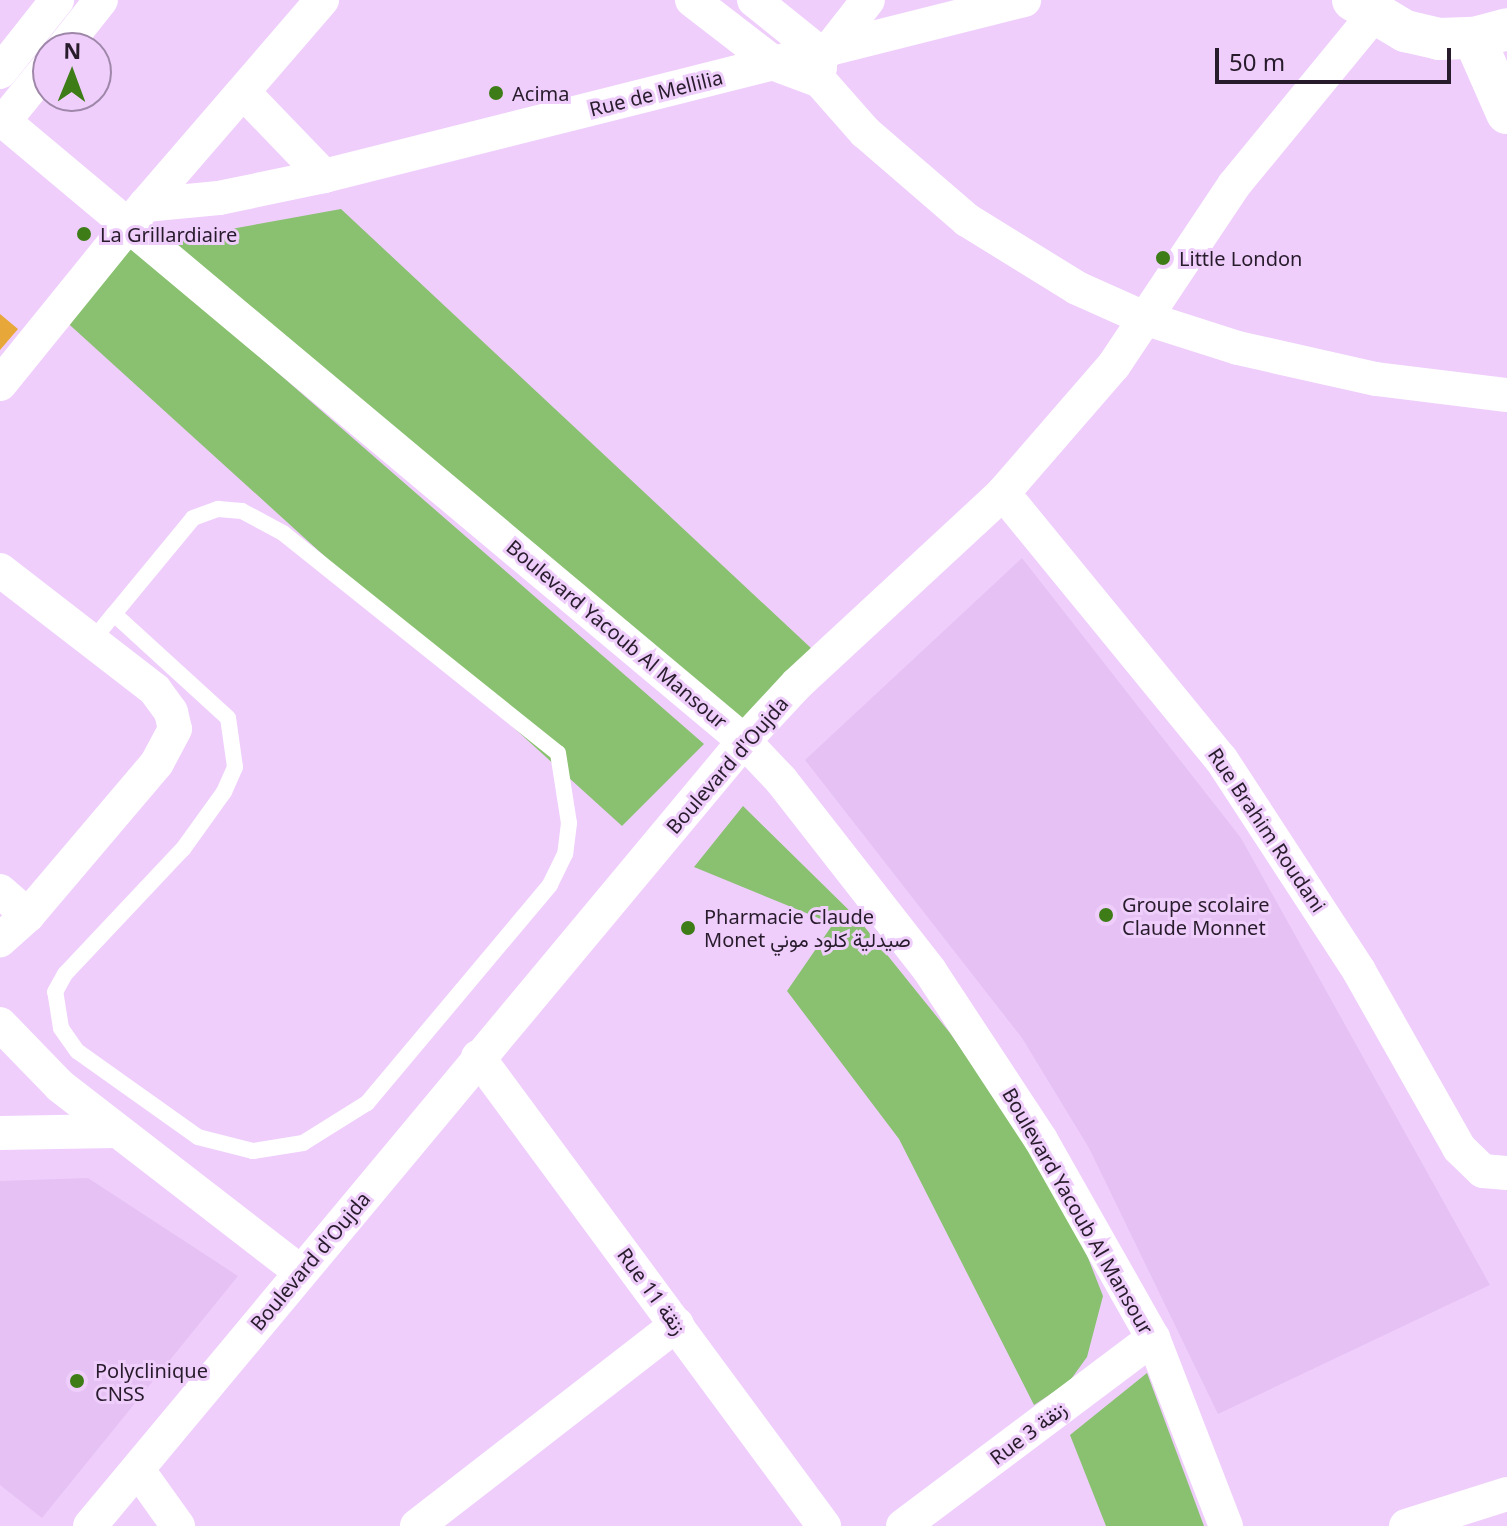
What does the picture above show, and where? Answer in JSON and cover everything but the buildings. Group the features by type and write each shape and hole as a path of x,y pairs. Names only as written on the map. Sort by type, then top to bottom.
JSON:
{"street":[{"path":"0,72 57,0"},
{"path":"76,32 101,0"},
{"path":"0,384 137,214 245,94 322,0"},
{"path":"692,0 775,64"},
{"path":"754,0 823,61 865,132 967,220 1077,288 1144,318 1238,348 1376,379 1507,395"},
{"path":"823,61 868,0"},
{"name":"Rue de Mellilia","path":"137,214 324,176 775,64 823,61 1024,0"},
{"path":"1363,8 1405,31 1490,34 1507,113"},
{"name":"Boulevard d'Oujda","path":"90,1526 744,741 797,684 1003,493 1114,365 1234,185 1363,8"},
{"path":"2,120 32,85"},
{"path":"245,94 324,176"},
{"name":"Boulevard Yacoub Al Mansour","path":"2,120 137,214 744,741 781,780 930,971 1041,1140 1153,1338 1226,1526"},
{"name":"Rue Brahim Roudani","path":"1003,493 1221,759 1351,958 1459,1148 1483,1171 1507,1173"},
{"path":"0,570 155,690 171,712 175,729 157,763 28,915 0,940"},
{"path":"0,891 28,915"},
{"path":"0,1024 60,1086 301,1272"},
{"name":"Rue 11 زنقة","path":"478,1057 824,1526"},
{"path":"0,1133 115,1131"},
{"path":"417,1526 677,1324"},
{"name":"Rue 3 زنقة","path":"903,1526 1153,1338"},
{"path":"138,1470 178,1526"},
{"path":"1406,1526 1507,1494"}],"lane":[{"path":"92,641 114,614 193,518 218,509 242,511 283,533 558,753 569,823 565,854 550,885 367,1103 303,1143 253,1151 198,1137 77,1051 61,1028 55,992 65,974 183,849 224,792 235,767 228,718 114,614"}],"shaded area":[{"name":"Groupe scolaire Claude Monnet","path":"1022,558 1241,838 1490,1285 1218,1414 1089,1148 1022,1038 805,760"},
{"name":"Polyclinique CNSS","path":"88,1178 238,1276 42,1518 0,1485 0,1181"}],"green space":[{"path":"341,209 812,649 735,727 170,240"},
{"path":"130,244 704,744 622,826 61,317"},
{"path":"743,806 859,920 950,1033 1063,1194 1103,1296 1087,1357 1069,1382 1034,1405 899,1139 787,991 833,924 694,867"},
{"path":"1147,1373 1204,1526 1106,1526 1070,1435"}],"place":[{"name":"Acima","path":"496,93"},
{"name":"La Grillardiaire","path":"84,234"},
{"name":"Little London","path":"1163,258"},
{"name":"Groupe scolaire Claude Monnet","path":"1106,915"},
{"name":"Pharmacie Claude Monet صيدلية كلود موني","path":"688,928"},
{"name":"Polyclinique CNSS","path":"77,1381"}]}
